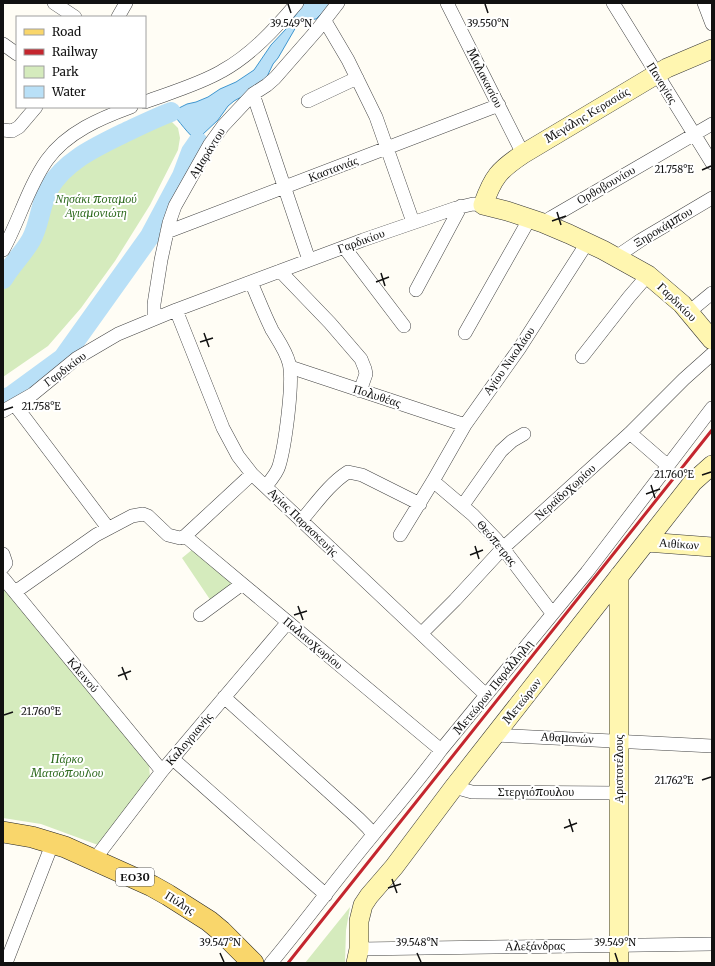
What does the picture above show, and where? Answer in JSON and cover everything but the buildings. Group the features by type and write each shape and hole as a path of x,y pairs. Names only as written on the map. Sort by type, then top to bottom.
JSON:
{"main road":[{"name":"Πύλης","path":"3,832 53,842 131,876 168,895 221,931 248,961"}],"street":[{"path":"54,3 74,16"},
{"path":"119,16 126,3"},
{"path":"146,102 209,78 229,68 281,22 297,3"},
{"name":"Αμαράντου","path":"154,319 154,304 161,260 167,232 175,206 210,144 232,116 253,94 275,78 338,3"},
{"name":"Μαλακασίου","path":"447,3 523,154"},
{"name":"Παναγίας","path":"613,3 712,163"},
{"path":"704,3 712,24"},
{"path":"325,20 357,78 376,118 414,222"},
{"path":"3,44 16,53"},
{"name":"Μεγάλης Κερασιάς","path":"483,205 490,185 497,174 505,166 657,74 682,61 712,49"},
{"path":"308,101 357,78"},
{"path":"253,94 309,260"},
{"name":"Καστανιάς","path":"167,232 499,105"},
{"path":"8,131 20,127 35,108"},
{"path":"3,250 39,173 47,160 58,147 78,131 129,108"},
{"name":"Ορθοβουνίου","path":"536,221 552,216 712,124"},
{"name":"Ξηροκάμπου","path":"616,258 641,240 712,198"},
{"name":"Γαρδικίου","path":"9,408 32,394 77,358 118,334 176,310 344,247 461,206 473,204 498,208 536,221 587,242 648,275 689,312 712,340"},
{"path":"416,290 461,206"},
{"path":"465,333 536,221"},
{"name":"Αγίου Νικολάου","path":"400,535 434,481 465,425 519,349 587,242"},
{"path":"344,247 404,326"},
{"path":"280,271 330,323 361,359 365,367 366,374 360,391"},
{"path":"582,357 648,275"},
{"path":"251,282 264,314 287,358 290,368 287,413 279,467 266,486"},
{"path":"689,312 712,293"},
{"name":"Αγίας Παρασκευής","path":"176,310 229,441 252,474 486,695"},
{"name":"Νεραϊδοχωρίου","path":"422,633 503,548 630,433 684,379 712,354"},
{"name":"Πολυθέας","path":"290,368 465,425"},
{"path":"9,408 108,528"},
{"name":"Μετεώρων Παράλληλη","path":"271,963 441,750 587,572 712,408"},
{"path":"630,433 668,466"},
{"path":"463,505 501,451 512,441 524,434"},
{"path":"693,482 702,464 712,451"},
{"name":"Μετεώρων","path":"359,958 359,921 361,911 366,900 394,867 454,787 693,482 712,465"},
{"path":"301,521 330,487 348,472 362,476 420,504"},
{"path":"15,592 108,528 132,516 143,514 154,521 168,535 180,538 185,536 252,474"},
{"name":"Θεόπετρας","path":"434,481 463,505 503,548 552,614"},
{"name":"Παλαιοχωρίου","path":"185,536 441,750"},
{"name":"Αιθίκων","path":"646,542 712,547"},
{"path":"3,554 6,563 3,566"},
{"name":"Αριστοτέλους","path":"619,576 619,954"},
{"name":"Κλεινού","path":"3,578 162,771"},
{"path":"200,615 242,584"},
{"name":"Καλογριανής","path":"94,860 162,771 288,622"},
{"path":"224,697 359,819 373,835"},
{"name":"Αθαμανών","path":"495,735 712,746"},
{"path":"173,759 326,895"},
{"name":"Στεργιόπουλου","path":"454,787 472,792 619,793"},
{"path":"6,963 53,842"},
{"name":"Αλεξάνδρας","path":"359,958 619,954 712,944"}],"green space":[{"name":"Νησάκι ποταμού Αγιαμονιώτη","path":"165,118 171,121 178,128 180,138 178,150 150,205 115,261 81,308 48,346 3,377 3,288 36,238 53,191 59,181 73,166 89,154 149,124"},
{"path":"193,549 233,585 211,601 182,558"},
{"name":"Πάρκο Ματσόπουλου","path":"3,569 149,764 150,778 98,845 41,824 3,818"},
{"path":"350,907 346,930 345,963 305,963"}],"water":[{"path":"304,3 332,3 316,19 307,20 300,23 296,27 273,64 263,85 234,101 228,106 218,120 202,135 198,142 171,112 187,104 208,97 220,89 236,82 254,70 271,45 286,29"}],"waterway":[{"path":"3,279 31,240 46,194 56,178 64,170 82,155 147,122 171,112"},
{"path":"3,399 11,396 63,358 150,236 182,176 191,152 198,142"}],"railway":[{"path":"288,963 712,430"}]}
